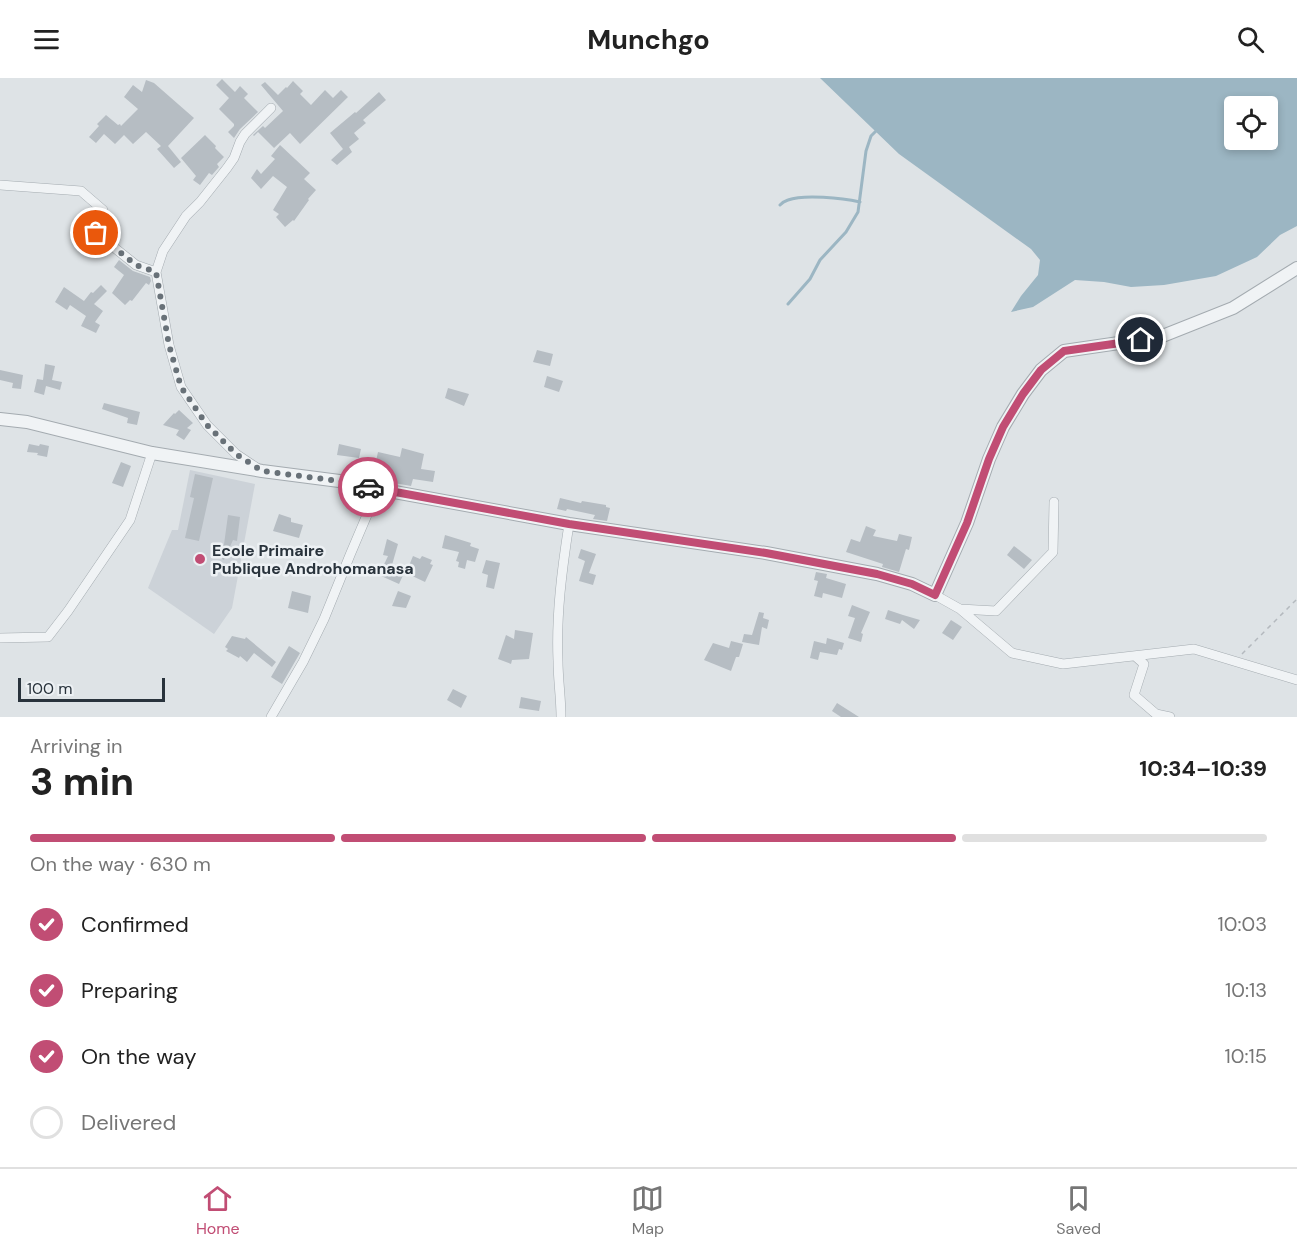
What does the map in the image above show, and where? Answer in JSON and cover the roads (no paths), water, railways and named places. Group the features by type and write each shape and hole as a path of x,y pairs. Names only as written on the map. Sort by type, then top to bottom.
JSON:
{"street":[{"path":"262,471 236,454 207,425 181,387 169,345 156,272 163,251 186,216 200,202 234,158 245,134 271,108"},
{"path":"0,184 81,191 103,210 96,233 136,265 156,272"},
{"path":"935,595 967,523 989,459 1003,427 1041,370 1064,351 1160,337 1233,308 1297,268"},
{"path":"0,418 27,422 152,453 347,482 569,524 766,553 877,574 912,584 960,609 1012,652 1063,664 1194,649 1297,680"},
{"path":"0,638 48,637 130,520 152,453"},
{"path":"271,717 303,662 324,619 378,489"},
{"path":"960,609 996,610 1053,552 1054,502"},
{"path":"561,717 558,659 559,608 561,575 569,524"},
{"path":"1135,656 1144,664 1134,695 1156,714 1170,717"}],"water":[{"path":"820,78 1297,78 1297,226 1280,235 1257,257 1216,276 1164,285 1131,287 1075,280 1033,307 1011,312 1038,275 1040,260 1031,249 899,154"}],"waterway":[{"path":"788,304 810,279 820,260 846,232 858,212 866,151 871,136 877,130"},
{"path":"780,205 788,200 803,197 860,202"}],"place":[{"name":"Ecole Primaire Publique Androhomanasa","path":"200,559"}]}
